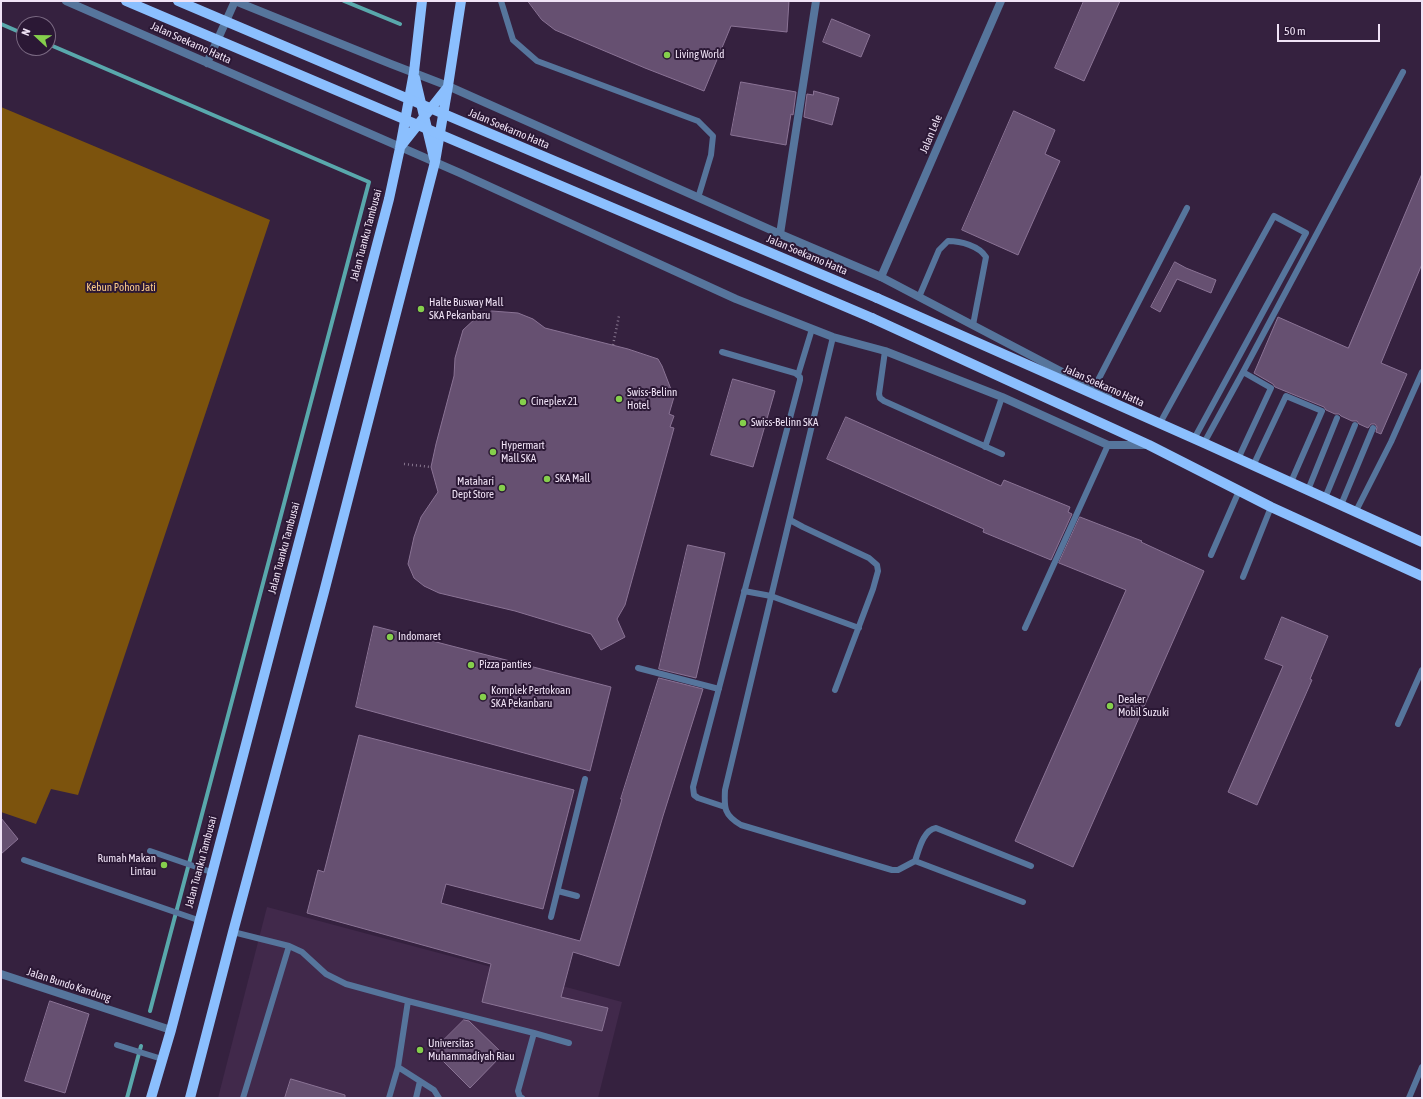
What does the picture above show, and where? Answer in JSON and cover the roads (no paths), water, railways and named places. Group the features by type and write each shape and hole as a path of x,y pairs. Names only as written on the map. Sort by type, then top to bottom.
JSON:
{"main road":[{"name":"Jalan Soekarno Hatta","path":"126,1 872,318 1149,445 1271,507 1422,576"},
{"name":"Jalan Soekarno Hatta","path":"178,1 877,298 1356,511 1422,542"},
{"name":"Jalan Tuanku Tambusai","path":"151,1098 386,206 400,148 414,72 422,1"},
{"path":"190,1098 324,592 435,162 460,1"},
{"path":"414,72 435,162"},
{"path":"400,148 424,119 448,86"}],"street":[{"name":"Jalan Soekarno Hatta","path":"66,1 435,162 736,299 833,337 885,351 1002,398 1108,445 1149,445"},
{"path":"207,63 235,1 448,86 780,234 881,276 1179,433"},
{"path":"780,234 816,1"},
{"name":"Jalan Lele","path":"881,276 1001,1"},
{"name":"Jalan Bundo Kandung","path":"1,974 170,1030"}],"lane":[{"path":"501,1 513,40 537,61 698,121 713,136 711,155 698,198"},
{"path":"1204,443 1244,372 1403,72"},
{"path":"1094,388 1187,208"},
{"path":"1160,423 1274,216 1306,233 1194,439"},
{"path":"919,297 939,250 948,241 957,242 981,250 986,257 973,325"},
{"path":"725,807 698,798 693,792 693,787 800,380 798,375 812,329"},
{"path":"833,337 725,790 725,807 727,815 740,824 892,870 898,870 915,861 926,833 931,829 936,828 1031,866"},
{"path":"885,351 879,391 880,398 1002,454"},
{"path":"722,352 798,375"},
{"path":"1238,459 1271,388 1244,372"},
{"path":"1356,511 1391,442 1422,372"},
{"path":"1253,466 1286,396 1303,402 1322,411 1291,482"},
{"path":"985,447 1002,398"},
{"path":"1308,490 1337,418"},
{"path":"1325,498 1355,425"},
{"path":"1341,505 1373,428"},
{"path":"1025,628 1108,445"},
{"path":"1211,555 1239,491"},
{"path":"1243,577 1271,507"},
{"path":"790,520 869,558 877,565 877,577 860,628 835,690"},
{"path":"744,590 771,596 860,628"},
{"path":"638,668 719,689"},
{"path":"1398,724 1422,670"},
{"path":"551,917 585,779"},
{"path":"150,851 211,872"},
{"path":"24,860 198,920"},
{"path":"915,861 1023,902"},
{"path":"558,891 577,896"},
{"path":"233,932 289,946 302,952 326,974 346,984 569,1043"},
{"path":"243,1098 289,946"},
{"path":"389,1098 398,1067 408,1001"},
{"path":"522,1098 520,1097 518,1091 534,1033"},
{"path":"117,1045 162,1059"},
{"path":"398,1067 434,1090 439,1098"},
{"path":"1409,1098 1422,1067"},
{"path":"416,1098 420,1081"}],"waterway":[{"path":"344,1 400,24"},
{"path":"1,24 16,31"},
{"path":"56,47 369,182 150,1011"},
{"path":"127,1098 141,1046"}],"place":[{"name":"Living World","path":"667,55"},
{"name":"Halte Busway Mall SKA Pekanbaru","path":"421,309"},
{"name":"Swiss-Belinn Hotel","path":"619,399"},
{"name":"Cineplex 21","path":"523,402"},
{"name":"Swiss-Belinn SKA","path":"743,423"},
{"name":"Hypermart Mall SKA","path":"493,452"},
{"name":"SKA Mall","path":"547,479"},
{"name":"Matahari Dept Store","path":"502,488"},
{"name":"Indomaret","path":"390,637"},
{"name":"Pizza panties","path":"471,665"},
{"name":"Komplek Pertokoan SKA Pekanbaru","path":"483,697"},
{"name":"Dealer Mobil Suzuki","path":"1110,706"},
{"name":"Rumah Makan Lintau","path":"164,865"},
{"name":"Universitas Muhammadiyah Riau","path":"420,1050"}],"park label":[{"name":"Kebun Pohon Jati","path":"121,288"}]}
